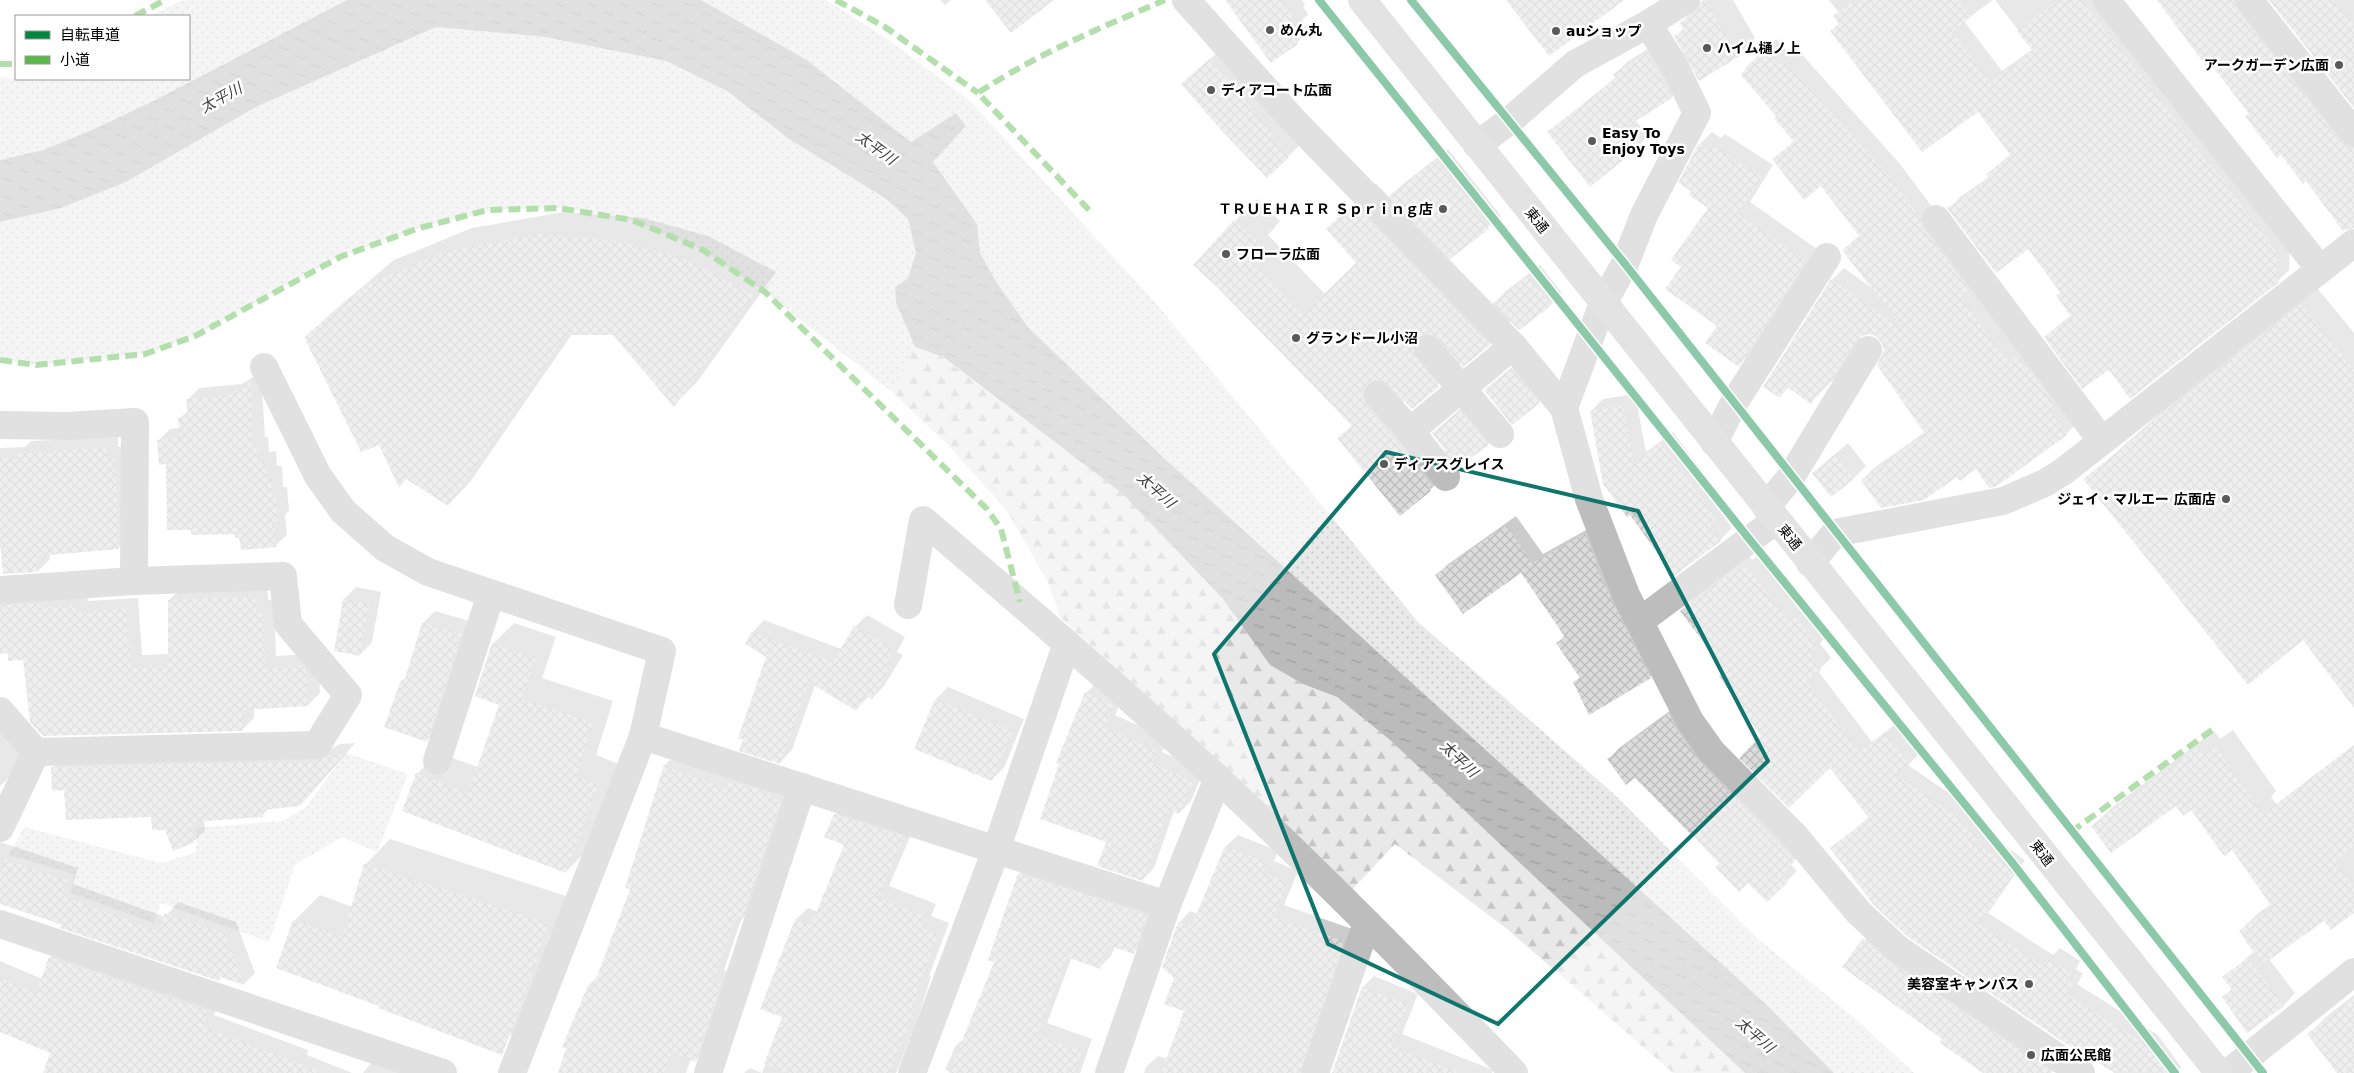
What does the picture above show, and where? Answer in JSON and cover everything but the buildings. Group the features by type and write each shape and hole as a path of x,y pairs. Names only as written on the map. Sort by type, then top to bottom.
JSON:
{"street":[{"path":"1186,0 1293,120 1513,346 1564,408 1589,498 1626,595 1690,721 1712,752 1794,835 1859,913 1898,949 2081,1073"},
{"name":"東通","path":"1362,0 2218,1073"},
{"path":"1477,145 1508,122 1575,64 1648,24 1686,0"},
{"path":"2106,0 2320,268"},
{"path":"2249,0 2354,133"},
{"path":"1564,408 1603,303 1625,264 1644,215 1697,112 1675,67 1648,24"},
{"path":"1936,219 2102,441"},
{"path":"1810,562 1835,533 2003,501 2045,483 2102,441 2354,243"},
{"path":"1714,442 1734,403 1827,257"},
{"path":"1410,431 1513,346"},
{"path":"1428,349 1500,434"},
{"path":"1640,621 1771,514 1791,477 1868,350"},
{"path":"264,367 318,476 343,511 385,548 419,567 491,594 662,652 643,736 512,1073"},
{"path":"1378,395 1410,431 1446,477"},
{"path":"0,425 67,426 135,422 134,581"},
{"path":"908,605 923,520 1067,643 1218,778 1367,923 1506,1070"},
{"path":"0,590 134,581 284,576 288,624 348,695 317,745 36,752"},
{"path":"437,761 491,594"},
{"path":"912,1073 996,850 1067,643"},
{"path":"0,711 36,752"},
{"path":"643,736 1167,905"},
{"path":"0,828 36,752"},
{"path":"1109,1073 1167,905 1218,778"},
{"path":"708,1073 802,787"},
{"path":"1314,1073 1367,923"},
{"path":"0,924 443,1073"},
{"path":"2228,1073 2354,972"}],"highlighted area":[{"path":"1386,452 1638,511 1768,761 1498,1024 1328,944 1214,654"}],"green space":[{"path":"183,0 347,0 155,100 94,129 43,150 0,160 0,77 15,80 190,80 190,15 152,15"},
{"path":"701,0 826,0 883,36 969,100 1154,301 1418,622 1615,795 1757,938 1858,1021 1914,1073 1834,1073 1767,1005 1165,459 1028,327 997,283 980,253 977,224 933,162 966,126 956,113 911,142 807,60"},
{"path":"436,27 545,37 666,61 727,91 789,139 885,198 908,219 916,253 908,278 895,287 896,303 915,347 891,391 765,292 703,250 632,220 558,208 497,210 419,228 340,257 195,336 145,354 36,365 0,360 0,222 61,208 126,182 256,107"},
{"path":"915,347 942,357 1123,494 1222,598 1270,665 1303,684 1337,697 1390,740 1745,1073 1673,1073 1507,929 1395,844 1350,892 1224,766 1060,617 1049,584 1007,511 947,444 891,391"},
{"path":"346,753 408,774 377,852 342,837 295,865 269,942 161,903 154,923 71,893 74,874 9,855 24,827 161,863 196,852 197,828 283,821 306,807"}],"water":[{"name":"太平川","path":"347,0 701,0 807,60 911,142 956,113 966,126 933,162 977,224 980,253 997,283 1028,327 1165,459 1767,1005 1834,1073 1745,1073 1390,740 1337,697 1303,684 1270,665 1222,598 1123,494 943,357 915,347 896,303 895,287 908,278 916,253 908,219 885,198 789,139 727,91 666,61 545,37 436,27 256,107 126,182 61,208 0,222 0,160 43,150 94,129 155,100"}],"marked path":[{"path":"137,15 165,0"},
{"path":"836,0 885,27 978,93"},
{"path":"1089,210 978,93 1046,54 1093,31 1165,0"},
{"path":"0,64 15,64"},
{"path":"0,360 36,365 145,354 195,336 340,257 419,228 488,210 558,208 632,220 703,250 765,292 987,509 1001,529 1020,602"},
{"path":"2071,832 2212,730"}],"cycle path":[{"path":"1319,0 1750,540 2011,861 2175,1073"},
{"path":"1411,0 1625,264 2263,1073"}],"place":[{"name":"めん丸","path":"1270,30"},
{"name":"auショップ","path":"1556,31"},
{"name":"ハイム樋ノ上","path":"1707,48"},
{"name":"アークガーデン広面","path":"2339,65"},
{"name":"ディアコート広面","path":"1211,90"},
{"name":"Easy To Enjoy Toys","path":"1592,141"},
{"name":"ＴＲＵＥＨＡＩＲ Ｓｐｒｉｎｇ店","path":"1443,209"},
{"name":"フローラ広面","path":"1226,254"},
{"name":"グランドール小沼","path":"1296,338"},
{"name":"ディアスグレイス","path":"1384,464"},
{"name":"ジェイ・マルエー 広面店","path":"2226,499"},
{"name":"美容室キャンパス","path":"2029,984"},
{"name":"広面公民館","path":"2031,1055"}]}
